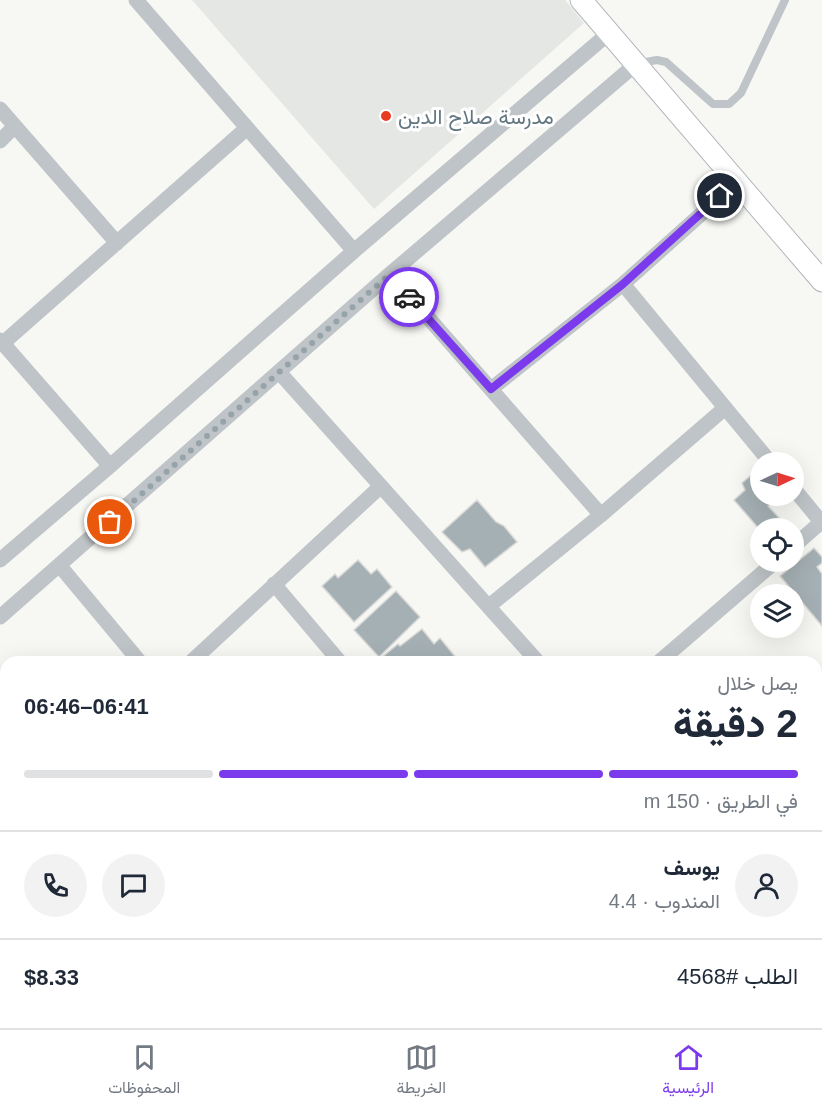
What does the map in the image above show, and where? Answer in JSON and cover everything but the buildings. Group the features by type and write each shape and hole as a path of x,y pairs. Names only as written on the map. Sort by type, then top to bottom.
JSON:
{"street":[{"path":"136,0 354,251"},
{"path":"581,0 822,281"},
{"path":"0,560 354,251 609,33"},
{"path":"0,617 390,274 636,64"},
{"path":"0,109 117,243"},
{"path":"0,141 15,126"},
{"path":"110,466 1,342 247,128"},
{"path":"491,389 623,284 737,182"},
{"path":"390,274 601,515"},
{"path":"623,284 762,452"},
{"path":"279,372 532,656"},
{"path":"489,606 601,515 725,408"},
{"path":"197,656 381,486"},
{"path":"804,501 821,522 804,537"},
{"path":"60,566 135,656"},
{"path":"666,656 763,572"},
{"path":"274,584 335,656"}],"lane":[{"path":"636,64 657,60 666,62 712,104 729,104 741,93 785,0"}],"shaded area":[{"name":"مدرسة صلاح الدين","path":"192,0 565,0 584,23 374,209"}],"way so far":[{"path":"110,522 390,274 409,297"}],"place":[{"name":"مدرسة صلاح الدين","path":"386,116"}],"route":[{"path":"409,297 491,389 623,284 720,196"}]}
